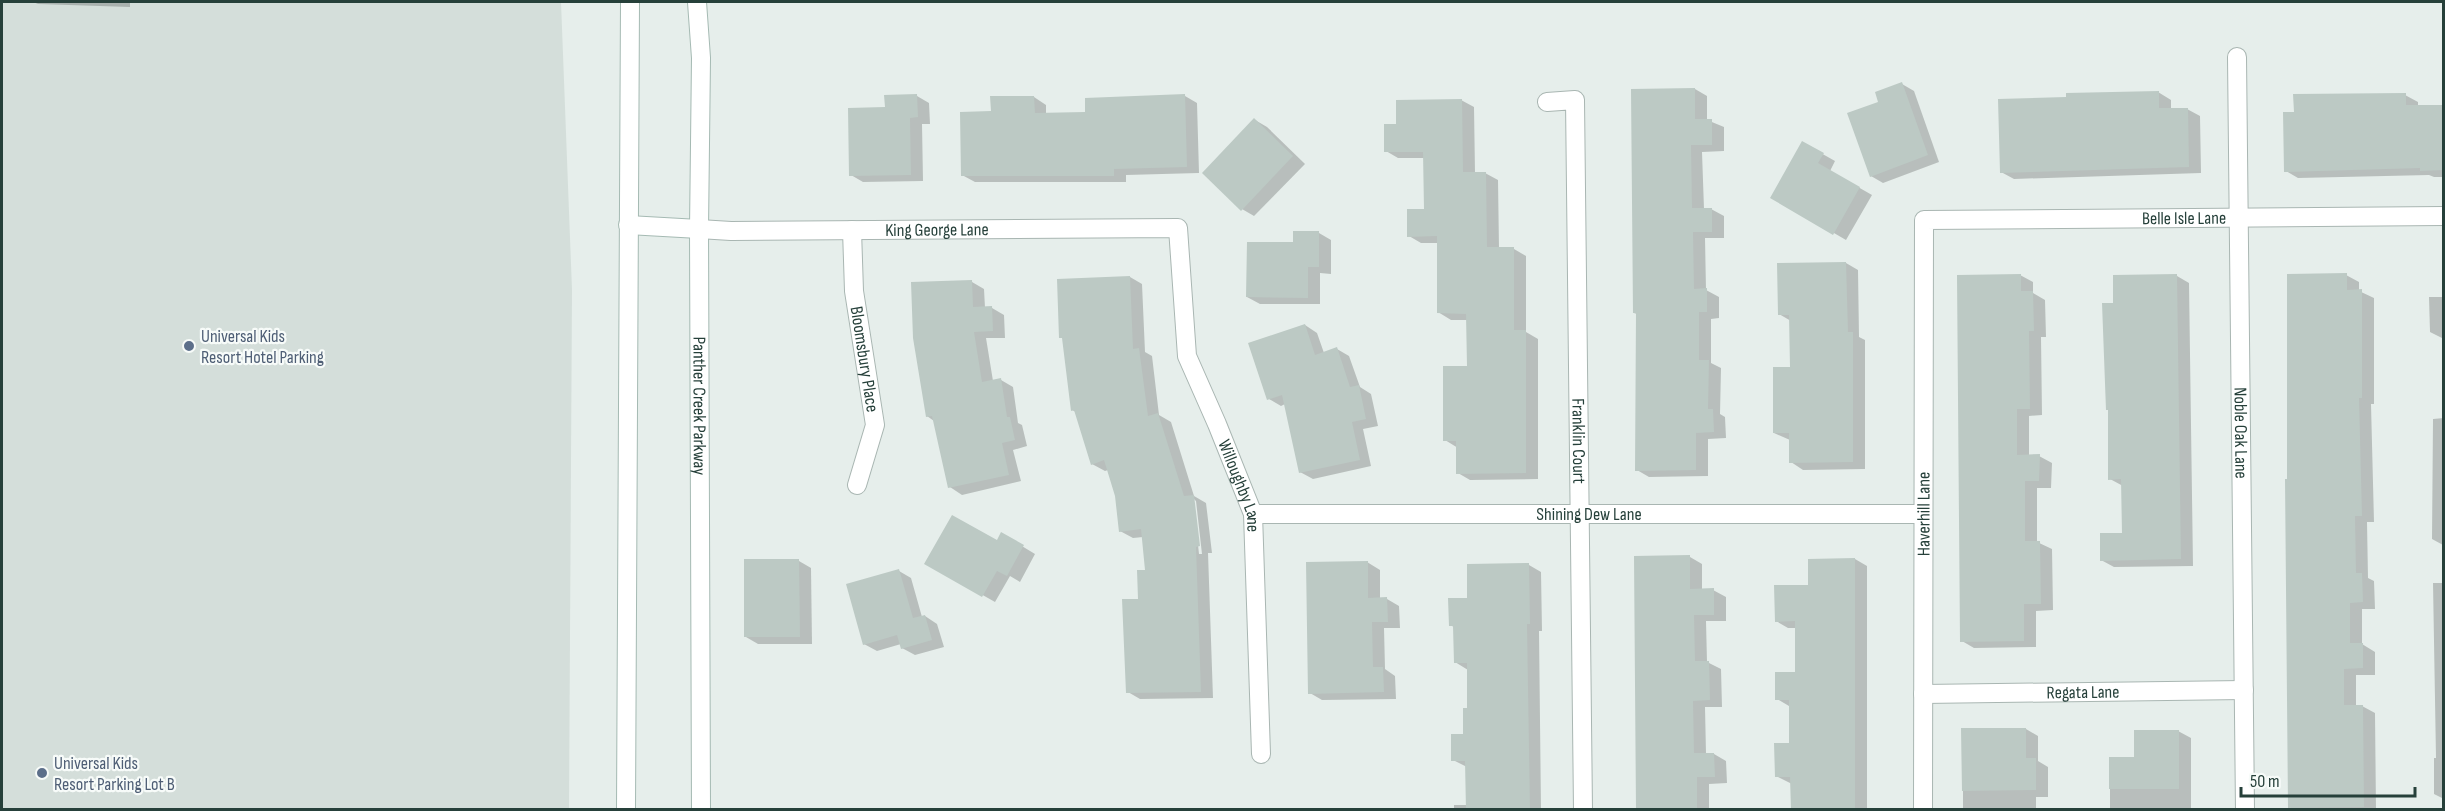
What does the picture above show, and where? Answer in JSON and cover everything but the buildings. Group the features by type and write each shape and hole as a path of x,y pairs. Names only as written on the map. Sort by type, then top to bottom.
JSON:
{"street":[{"path":"626,810 630,2"},
{"name":"Panther Creek Parkway","path":"697,2 701,58 699,229 701,810"},
{"name":"Noble Oak Lane","path":"2237,57 2245,810"},
{"name":"Franklin Court","path":"1547,102 1575,100 1583,810"},
{"name":"Belle Isle Lane","path":"1924,220 2444,216"},
{"name":"Haverhill Lane","path":"1923,810 1924,220"},
{"name":"King George Lane","path":"628,225 731,231 1178,228"},
{"name":"Willoughby Lane","path":"1178,228 1187,356 1253,514 1261,754"},
{"name":"Bloomsbury Place","path":"852,230 854,291 875,425 857,486"},
{"name":"Shining Dew Lane","path":"1253,514 1923,514"},
{"name":"Regata Lane","path":"1923,694 2244,690"}],"shaded area":[{"path":"2,2 561,2 572,290 569,809 2,809"}],"place":[{"name":"Universal Kids Resort Hotel Parking","path":"189,346"},
{"name":"Universal Kids Resort Parking Lot B","path":"42,773"}]}
